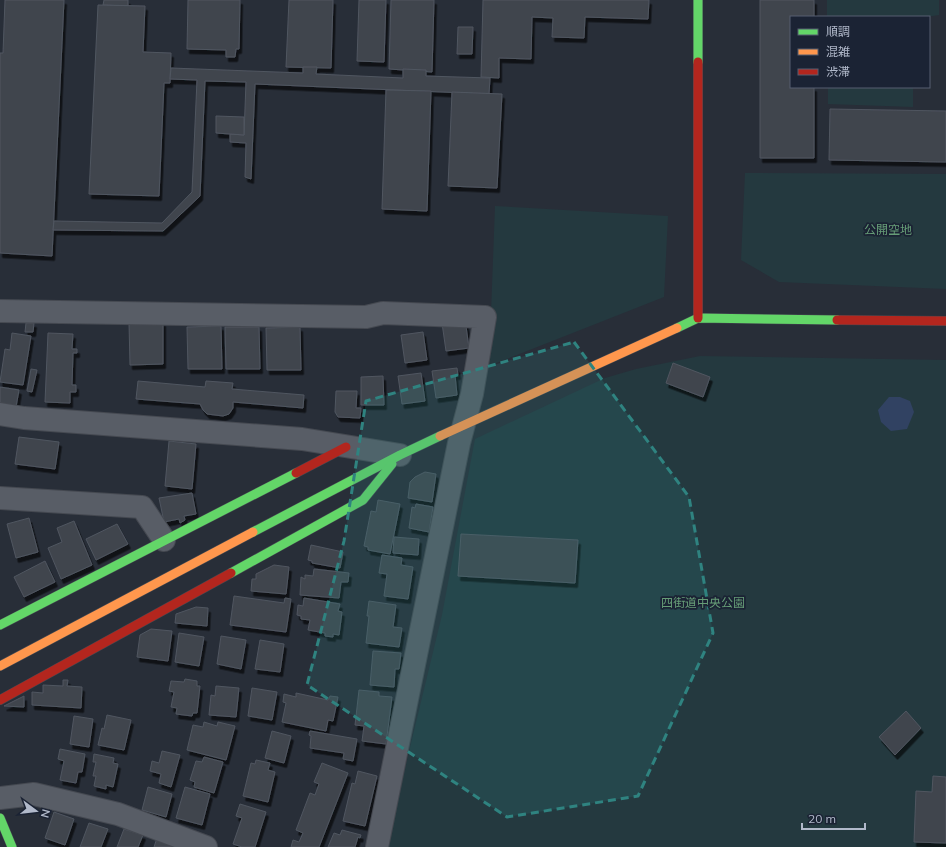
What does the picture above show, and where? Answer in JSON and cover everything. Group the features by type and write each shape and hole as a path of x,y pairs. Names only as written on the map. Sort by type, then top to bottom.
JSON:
{"street":[{"path":"698,0 698,318"},
{"path":"0,311 366,317 383,313 485,317 472,394 462,428 377,847"},
{"path":"0,666 400,455 462,428 645,341 698,318 946,321"},
{"path":"0,414 24,418 302,439 400,455"},
{"path":"0,625 346,447"},
{"path":"0,700 363,500 400,455"},
{"path":"0,498 142,507 164,540"},
{"path":"0,798 34,794 118,814 206,847"},
{"path":"0,818 12,847"}],"highlighted area":[{"path":"574,342 689,497 713,633 638,796 507,817 307,685 344,541 366,401"}],"green space":[{"path":"827,0 939,0 939,15 930,16 827,16"},
{"path":"828,88 913,88 913,107 828,104"},
{"name":"公開空地","path":"745,173 946,174 946,289 779,282 741,260"},
{"path":"495,206 668,216 664,297 489,366"},
{"name":"四街道中央公園","path":"700,356 946,360 946,847 386,847 442,615 475,439 605,378 636,369"}],"water":[{"path":"889,397 900,397 910,401 914,412 907,429 891,431 881,422 878,410"}],"building":[{"path":"5,0 64,0 52,256 0,253 0,53 3,53"},
{"path":"104,0 128,0 128,6 103,5"},
{"path":"188,0 240,0 239,49 236,49 235,57 226,57 226,50 187,49"},
{"path":"289,0 333,0 331,68 286,67"},
{"path":"359,0 386,0 384,62 357,61"},
{"path":"391,0 434,0 432,72 389,69"},
{"path":"483,0 649,0 648,19 585,17 584,38 552,37 553,18 532,17 531,59 499,58 499,78 481,77"},
{"path":"760,0 814,0 814,16 790,16 790,88 814,88 814,158 760,158"},
{"path":"98,5 145,6 143,52 171,53 170,83 164,83 159,196 89,194"},
{"path":"458,27 473,27 472,54 457,54"},
{"path":"303,67 317,67 316,74 403,78 403,69 426,70 426,76 490,78 489,94 255,84 251,179 245,177 246,143 230,142 230,134 244,135 246,82 205,81 200,196 163,231 53,230 54,221 162,223 192,192 197,80 170,79 171,68 303,73"},
{"path":"386,90 431,91 427,211 382,209"},
{"path":"452,92 502,94 497,188 448,186"},
{"path":"830,109 946,111 946,162 829,160"},
{"path":"216,116 244,117 244,135 216,133"},
{"path":"465,319 469,348 446,351 442,323"},
{"path":"163,322 163,364 130,365 129,323"},
{"path":"26,323 34,323 33,332 25,332"},
{"path":"221,326 222,369 188,369 187,327"},
{"path":"225,327 259,327 260,369 226,369"},
{"path":"300,327 301,370 267,370 266,328"},
{"path":"423,332 427,360 405,363 401,335"},
{"path":"12,333 31,336 23,385 0,382 5,349 10,350"},
{"path":"48,333 73,334 72,349 77,349 77,353 73,353 72,385 76,385 76,392 70,392 70,403 45,402"},
{"path":"673,363 710,377 703,397 666,383"},
{"path":"457,368 458,375 455,375 457,395 436,398 432,371"},
{"path":"31,369 37,370 32,392 27,391"},
{"path":"421,373 425,401 402,404 398,376"},
{"path":"383,376 384,405 361,405 361,377"},
{"path":"138,381 205,387 206,381 233,383 232,389 304,395 303,408 233,402 233,408 229,414 223,416 207,414 200,404 136,399"},
{"path":"0,387 19,390 16,407 0,404"},
{"path":"336,391 357,391 356,408 361,408 360,418 338,417 335,412"},
{"path":"19,437 59,442 55,469 15,464"},
{"path":"169,441 196,444 192,489 165,486"},
{"path":"425,472 436,474 432,502 408,498 410,482 415,477"},
{"path":"192,493 196,514 184,516 185,520 180,523 179,519 164,522 159,498"},
{"path":"378,500 400,504 390,554 368,550 368,547 364,546 371,511 376,512"},
{"path":"416,504 433,507 429,532 409,528 412,507 415,508"},
{"path":"29,518 38,552 16,558 7,524"},
{"path":"74,521 92,565 61,579 48,548 62,542 57,528"},
{"path":"117,524 128,544 96,560 86,539"},
{"path":"461,534 578,540 575,583 458,576"},
{"path":"394,537 419,539 418,555 393,553"},
{"path":"311,545 343,552 340,568 312,563 312,561 308,560"},
{"path":"382,555 402,558 401,565 413,567 408,599 384,596 387,574 379,573"},
{"path":"45,561 55,582 24,597 14,577"},
{"path":"274,565 289,567 286,594 251,591 252,579 256,579 256,574"},
{"path":"314,569 349,573 348,582 341,582 339,598 300,595 301,577 305,579 305,575 313,576"},
{"path":"234,596 284,603 285,598 291,599 286,632 230,625"},
{"path":"304,598 340,604 338,611 342,612 339,635 333,634 333,637 325,636 325,633 308,630 310,620 301,619 301,616 297,615 298,605 303,606"},
{"path":"369,601 396,605 393,627 402,628 399,647 366,643"},
{"path":"196,607 208,608 207,626 175,623 176,614"},
{"path":"151,629 172,631 168,661 137,657 140,635"},
{"path":"179,633 204,637 199,666 175,662"},
{"path":"221,636 246,640 241,669 217,664"},
{"path":"260,640 284,644 280,672 255,669"},
{"path":"373,651 401,653 399,669 395,669 394,687 370,685"},
{"path":"185,679 197,681 197,686 200,686 197,713 193,713 192,716 176,714 177,708 171,707 174,692 169,691 171,681 184,682"},
{"path":"63,680 68,680 67,686 82,687 81,708 32,705 32,692 43,693 43,685 63,686"},
{"path":"216,686 239,688 236,717 209,715 211,695 215,696"},
{"path":"252,688 277,692 272,720 248,716"},
{"path":"359,690 379,692 379,696 392,697 386,744 362,741 364,726 355,725"},
{"path":"296,693 328,700 330,696 338,697 333,721 328,720 326,731 282,722 286,703 283,702 284,694 296,697"},
{"path":"24,696 24,707 4,706"},
{"path":"906,711 921,728 895,755 879,737"},
{"path":"107,715 131,720 124,750 98,745"},
{"path":"74,716 93,719 89,747 70,744"},
{"path":"204,722 217,726 218,722 235,726 226,760 187,750 193,725 203,727"},
{"path":"272,731 291,736 284,763 265,758"},
{"path":"310,731 357,739 353,761 343,759 344,753 310,748"},
{"path":"60,749 85,754 82,772 78,772 76,783 60,780 64,761 58,759"},
{"path":"162,751 180,755 171,787 159,783 161,774 150,771 152,761 159,763"},
{"path":"94,754 114,758 113,763 118,764 113,787 106,785 106,789 94,786 96,776 93,776 96,762 93,762"},
{"path":"204,757 223,762 214,793 194,787 195,782 190,780 196,761 202,762"},
{"path":"256,760 270,763 268,770 275,772 268,802 243,796 251,763 255,764"},
{"path":"322,763 348,773 319,847 291,847 293,840 299,842 303,833 296,830 310,793 315,795 319,784 314,782"},
{"path":"358,771 377,776 365,826 343,821 352,783 355,784"},
{"path":"933,776 946,777 946,843 914,842 916,791 932,792"},
{"path":"148,787 172,794 166,817 142,810"},
{"path":"185,787 210,794 202,825 176,818"},
{"path":"240,804 266,812 255,847 242,847 233,844 242,818 236,816"},
{"path":"54,812 74,819 65,845 45,838"},
{"path":"89,823 108,829 101,847 80,847"},
{"path":"124,829 143,835 138,847 117,847"},
{"path":"342,830 361,835 360,838 358,837 355,847 328,847 334,833 340,835"},
{"path":"157,838 176,847 154,847"}],"traffic: fast":[{"path":"698,0 698,62"},
{"path":"677,328 698,318 837,320"},
{"path":"253,532 400,455 440,436"},
{"path":"231,573 363,500 392,464"},
{"path":"0,625 296,473"},
{"path":"0,818 12,847"}],"traffic: slow":[{"path":"440,436 677,328"},
{"path":"0,666 253,532"}],"traffic: jam":[{"path":"698,62 698,318"},
{"path":"837,320 946,321"},
{"path":"296,473 346,447"},
{"path":"0,700 231,573"}]}
